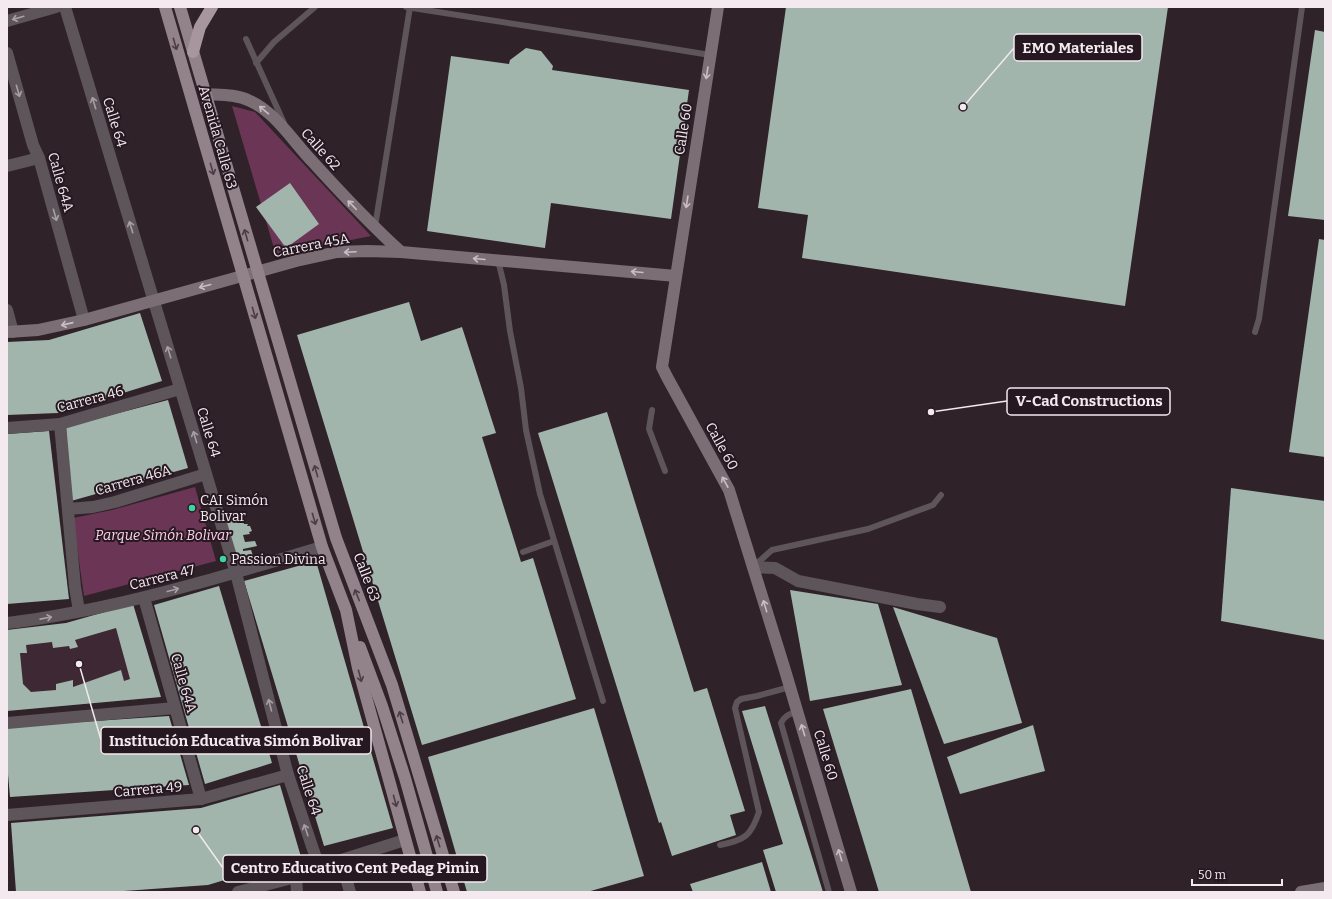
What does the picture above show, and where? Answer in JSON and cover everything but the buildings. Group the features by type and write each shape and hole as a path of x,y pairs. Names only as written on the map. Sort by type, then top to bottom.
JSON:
{"highway":[{"path":"193,52 200,27 212,7"}],"main road":[{"name":"Avenida Calle 63","path":"164,7 243,276"},
{"name":"Avenida Calle 63","path":"180,7 257,272"},
{"name":"Calle 63","path":"257,272 336,538 392,686 454,892"},
{"path":"243,276 322,547 382,706 437,892"},
{"path":"346,610 358,668 420,892"}],"street":[{"path":"7,21 56,7"},
{"name":"Calle 64","path":"65,7 236,573 288,775 319,867"},
{"name":"Calle 60","path":"718,7 662,367 729,490 851,892"},
{"name":"Calle 64A","path":"7,53 33,145 39,158 84,320"},
{"name":"Calle 62","path":"205,94 233,96 251,101 261,106 290,136 329,181 401,252"},
{"path":"7,166 39,158"},
{"name":"Carrera 45A","path":"10,332 38,330 84,320 296,261 337,252 401,252 676,276"},
{"path":"7,310 10,332"},
{"name":"Carrera 46","path":"7,428 60,424 180,389"},
{"path":"60,424 75,587 79,612"},
{"name":"Carrera 46A","path":"68,510 115,502 206,474"},
{"name":"Carrera 47","path":"7,623 79,612 144,598 236,573 322,547"},
{"path":"753,567 775,568 798,581 940,608"},
{"name":"Calle 64A","path":"144,598 201,799"},
{"path":"7,723 175,708"},
{"name":"Carrera 49","path":"7,816 201,799 288,775"},
{"path":"238,892 296,877 319,867 406,840"},
{"path":"341,860 350,892"},
{"path":"296,877 296,892"},
{"path":"1301,892 1325,888"}],"lane":[{"path":"256,63 274,42 315,7"},
{"path":"375,228 409,7 710,56"},
{"path":"1255,332 1302,7"},
{"path":"246,39 290,136"},
{"path":"498,260 504,285 510,331 522,388 526,430 540,494 603,701"},
{"path":"652,410 649,429 665,471"},
{"path":"753,567 772,550 868,530 933,505 941,495"},
{"path":"523,552 554,541"},
{"path":"720,845 736,842 746,836 754,827 759,812 735,708 737,702 741,699 790,687"},
{"path":"797,711 787,715 783,718 781,723 829,892"}],"shaded area":[{"path":"133,604 161,697 7,711 7,630 66,623"}],"green space":[{"path":"232,106 255,112 371,236 276,255"},
{"name":"Parque Simón Bolivar","path":"195,487 216,561 84,596 73,518 112,510"}],"place":[{"name":"EMO Materiales","path":"963,107"},
{"name":"V-Cad Constructions","path":"931,412"},
{"name":"CAI Simón Bolivar","path":"192,508"},
{"name":"Passion Divina","path":"223,559"},
{"name":"Institución Educativa Simón Bolivar","path":"79,664"},
{"name":"Centro Educativo Cent Pedag Pimin","path":"196,830"}]}
